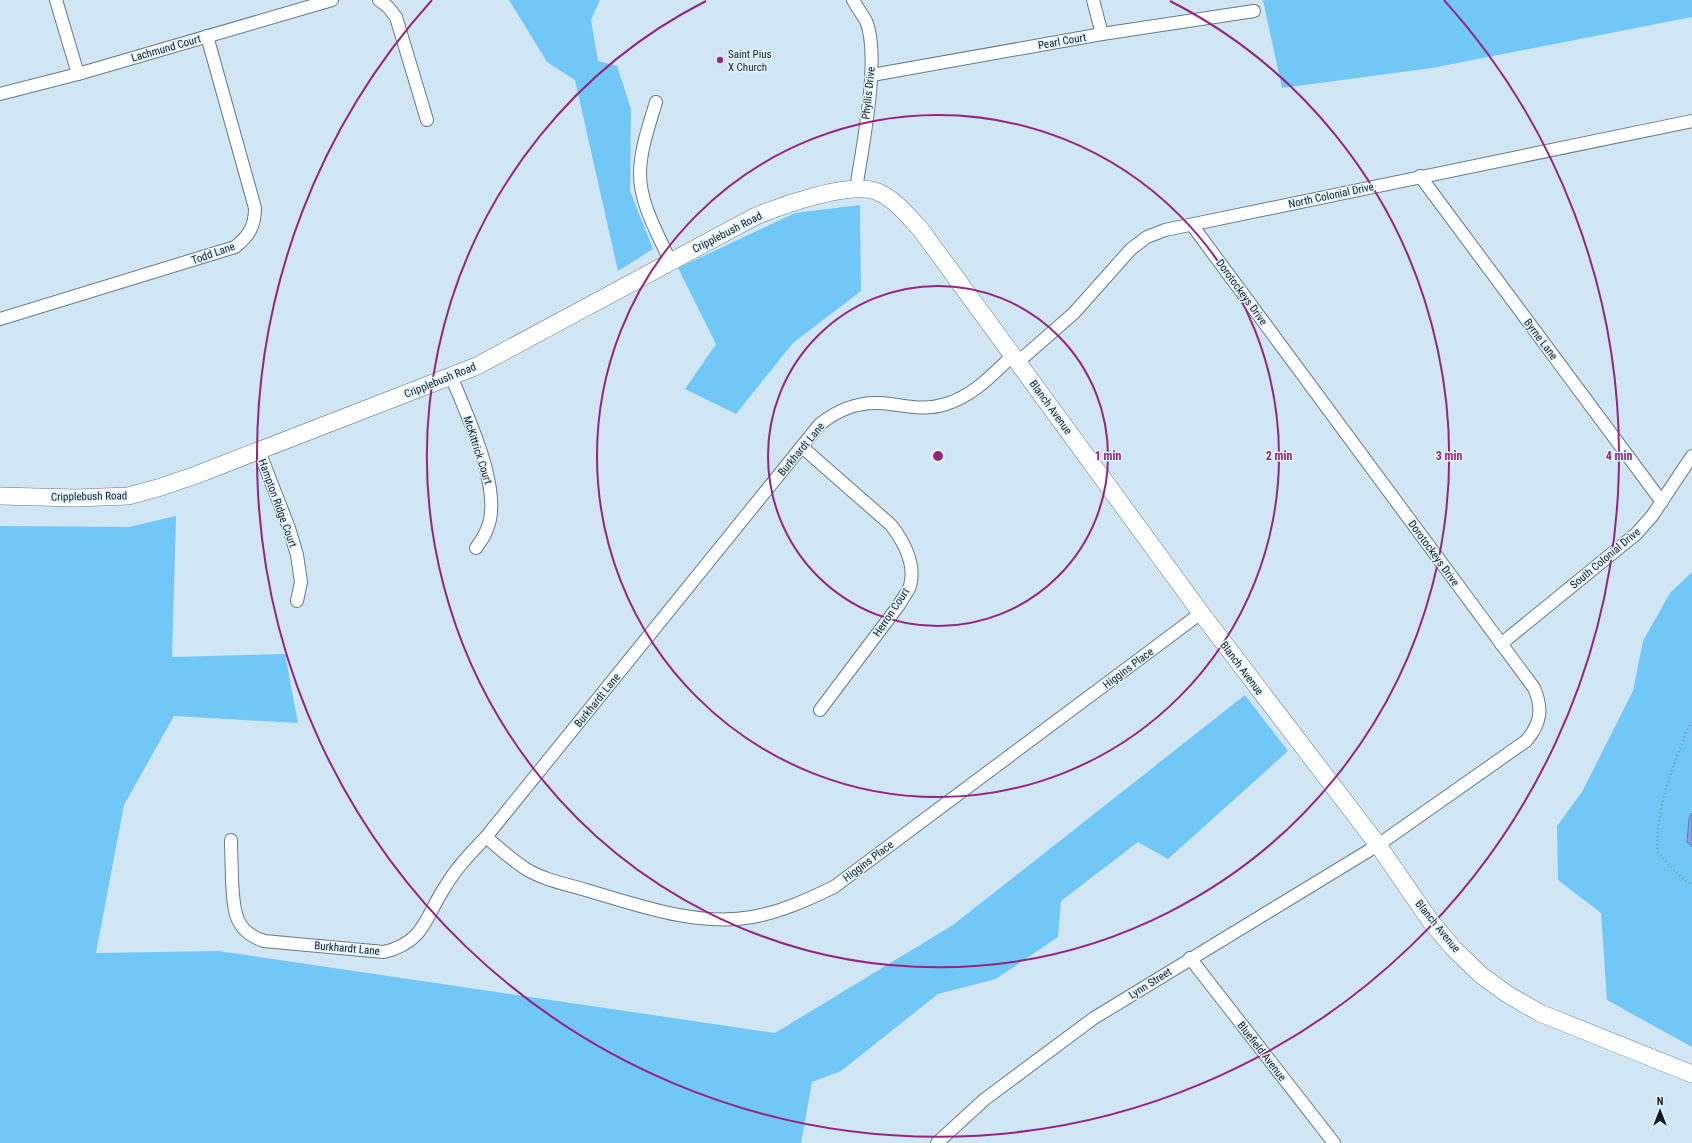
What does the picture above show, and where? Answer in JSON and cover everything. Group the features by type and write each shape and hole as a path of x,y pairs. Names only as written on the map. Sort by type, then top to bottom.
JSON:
{"main road":[{"name":"Cripplebush Road","path":"0,496 76,498 128,496 158,488 259,451 477,366 754,217 802,199 856,189"},
{"name":"Blanch Avenue","path":"856,189 877,191 903,210 921,230 1201,613 1378,845 1431,922 1454,949 1481,975 1507,994 1540,1013 1692,1074"}],"street":[{"path":"56,0 78,74"},
{"name":"Lachmund Court","path":"0,94 78,74 207,36 298,5 332,0"},
{"path":"378,0 388,7 396,17 427,120"},
{"name":"Phyllis Drive","path":"854,0 866,23 871,50 872,75 856,189"},
{"path":"1093,0 1102,34"},
{"name":"Pearl Court","path":"872,75 1102,34 1254,12"},
{"name":"Todd Lane","path":"0,319 235,247 245,240 251,231 255,220 255,208 207,36"},
{"path":"656,102 642,154 640,176 645,205 670,261"},
{"name":"North Colonial Drive","path":"1015,359 1074,313 1131,249 1147,238 1165,230 1420,176 1692,121"},
{"name":"Byrne Lane","path":"1420,176 1662,502"},
{"name":"Dorotockeys Drive","path":"1192,225 1534,688 1538,698 1540,710 1538,722 1533,733 1526,741 1378,845"},
{"name":"Burkhardt Lane","path":"231,840 234,908 238,921 246,932 255,938 264,941 384,952 397,949 409,942 418,934 444,887 461,864 486,837 820,424 833,414 847,407 864,403 880,402 910,408 929,408 946,404 961,398 977,388 1015,359"},
{"name":"McKittrick Court","path":"451,376 483,460 492,501 488,528 476,548"},
{"name":"Herron Court","path":"802,447 891,525 901,538 908,554 911,571 910,586 899,605 820,710"},
{"name":"Hampton Ridge Court","path":"259,451 289,528 297,556 301,582 297,601"},
{"name":"South Colonial Drive","path":"1501,644 1636,534 1662,502 1692,456"},
{"name":"Higgins Place","path":"486,837 526,869 543,877 624,901 701,918 751,918 777,912 802,903 834,887 1201,613"},
{"name":"Lynn Street","path":"937,1143 985,1099 1094,1018 1190,958 1378,845"},
{"name":"Bluefield Avenue","path":"1190,958 1332,1142"}],"path":[{"path":"1692,722 1672,770 1661,804 1657,829 1657,851 1672,868 1692,885"}],"shaded area":[{"path":"509,0 600,0 591,20 598,61 617,66 631,109 630,191 653,249 618,271 575,80 547,62"},
{"path":"1263,0 1692,0 1692,17 1432,68 1282,88"},
{"path":"860,205 861,291 793,343 736,414 685,389 716,344 678,268 795,213"},
{"path":"176,516 172,657 285,654 298,723 174,716 124,805 96,953 218,951 775,1033 953,925 1245,695 1288,751 1168,859 1138,842 1061,901 1058,937 996,979 938,994 841,1071 812,1082 801,1143 0,1143 0,526 129,527"},
{"path":"1692,572 1692,813 1689,818 1687,842 1692,847 1692,1047 1607,1000 1601,913 1558,880 1557,826 1582,792 1633,691 1643,641 1670,593"},
{"path":"1692,813 1692,847 1687,842 1689,818"}],"place":[{"name":"Saint Pius X Church","path":"720,60"}]}
